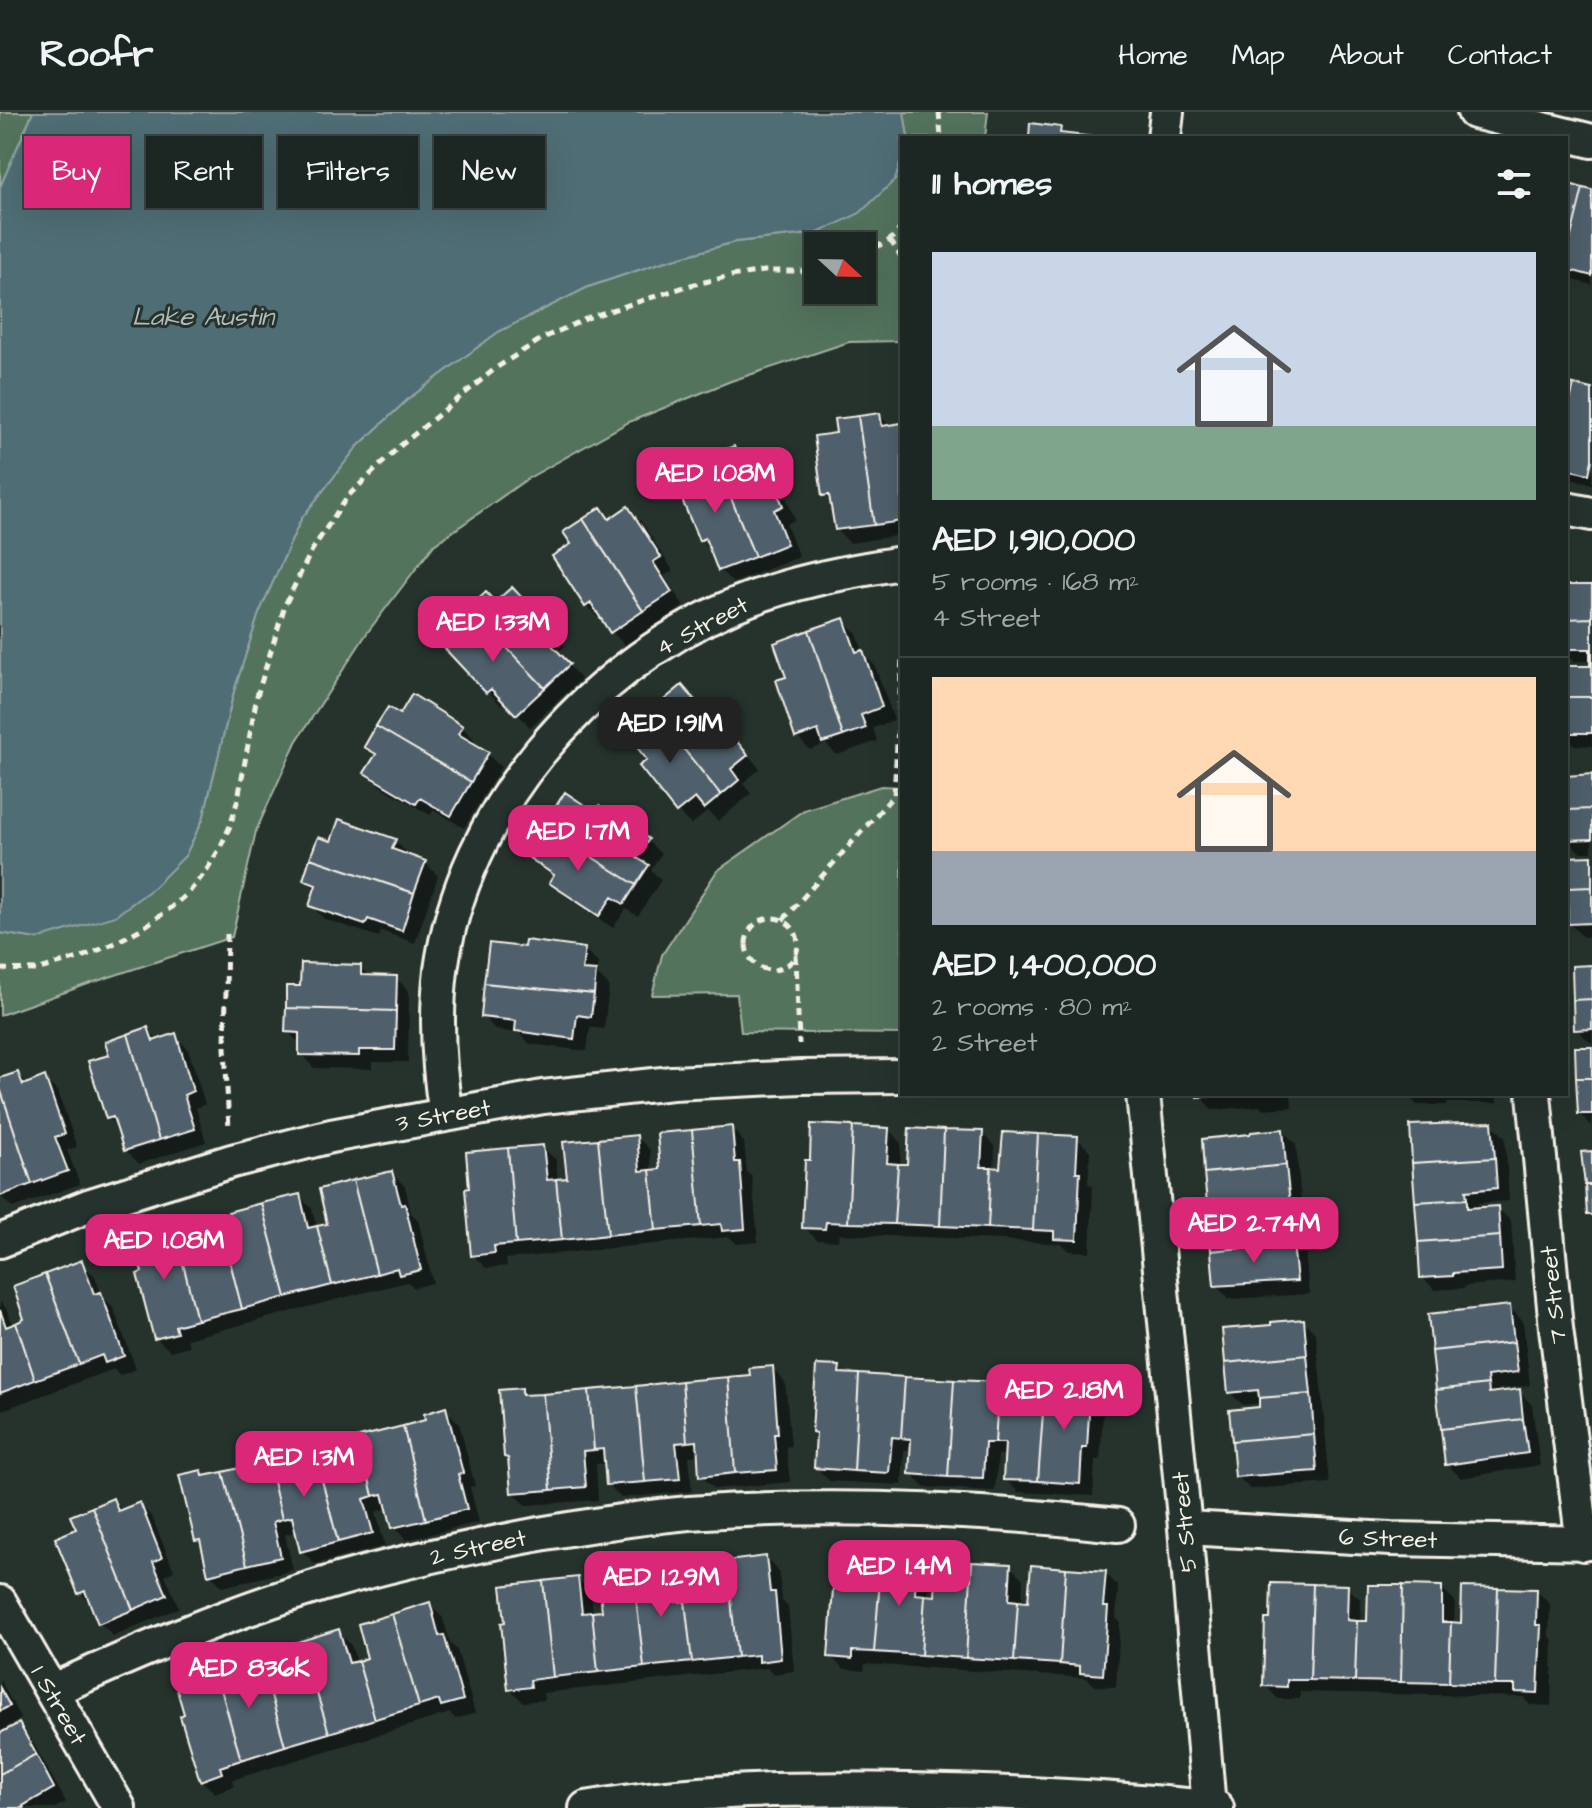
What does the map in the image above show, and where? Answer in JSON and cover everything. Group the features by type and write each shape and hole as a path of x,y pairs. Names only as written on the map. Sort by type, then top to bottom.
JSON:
{"street":[{"path":"1164,136 1167,112"},
{"path":"1474,112 1592,141"},
{"path":"1568,509 1592,514"},
{"name":"4 Street","path":"446,1115 438,1067 437,1018 441,969 451,921 466,874 487,830 512,787 542,749 577,712 620,674 673,637 732,607 793,584 900,563"},
{"name":"3 Street","path":"0,1241 88,1206 232,1161 331,1136 543,1097 658,1085 801,1077 900,1076"},
{"name":"5 Street","path":"1143,1096 1209,1807"},
{"name":"7 Street","path":"1534,1096 1556,1328 1588,1544"},
{"name":"2 Street","path":"51,1691 139,1651 321,1585 502,1541 594,1525 686,1513 859,1508 1032,1515 1118,1525"},
{"name":"6 Street","path":"1185,1528 1391,1539 1588,1544"},
{"name":"1 Street","path":"0,1602 119,1808"},
{"path":"586,1808 697,1794 785,1789 1056,1795 1217,1808"}],"path":[{"path":"939,112 941,136"},
{"path":"876,247 890,240 900,229"},
{"path":"890,240 900,255"},
{"path":"0,969 36,970 111,945 167,911 190,891 206,871 230,826 257,696 285,605 312,550 347,497 400,446 496,368 543,338 590,317 691,285 731,276 764,271 804,271"},
{"path":"783,920 894,795 900,692"},
{"path":"796,955 789,964 779,969 768,970 757,966 746,948 746,936 752,926 772,917 783,920 797,935 801,1077"},
{"path":"227,934 225,1047 232,1161"}],"green space":[{"path":"0,112 33,112 0,187"},
{"path":"904,112 988,112 985,136 908,136"},
{"path":"900,164 900,341 849,342 731,381 629,422 527,479 434,545 367,633 296,742 256,831 232,937 0,1015 0,933 37,939 185,856 203,819 234,691 259,613 301,519 357,447 408,399 498,332 588,287 735,242 804,235 804,304 876,304 876,232 819,232 895,180"},
{"path":"881,786 900,787 900,1034 741,1032 737,994 652,995 662,955 717,871 804,810"}],"water":[{"name":"Lake Austin","path":"33,112 904,112 908,136 900,136 900,164 895,180 860,213 820,232 735,242 588,287 498,332 408,399 357,447 301,519 259,613 234,691 203,819 185,856 152,889 115,916 37,939 0,933 0,187"}],"building":[{"path":"1030,123 1061,127 1060,133 1086,136 1029,136"},
{"path":"1568,184 1583,188 1568,248"},
{"path":"1583,188 1592,190 1592,276 1568,270 1568,248"},
{"path":"1568,384 1574,385 1568,409"},
{"path":"1574,385 1592,389 1592,460 1589,474 1568,469 1568,409"},
{"path":"880,413 882,426 900,423 900,521 874,525 858,416"},
{"path":"858,416 874,525 835,530 829,495 822,496 814,436 836,433 834,419"},
{"path":"734,446 739,459 761,450 783,506 774,510 787,544 755,557 713,454"},
{"path":"713,454 755,557 718,571 705,538 699,541 676,485 696,476 691,463"},
{"path":"628,506 661,557 653,562 672,592 643,611 583,519 601,507 609,519"},
{"path":"583,519 643,611 610,633 591,603 585,607 552,556 571,544 563,532"},
{"path":"1568,585 1592,585 1592,618 1568,619"},
{"path":"512,587 553,631 545,638 570,664 545,688 469,608 486,592 495,602"},
{"path":"469,608 545,688 516,715 491,689 486,693 445,649 461,634 452,624"},
{"path":"844,618 856,652 863,650 882,707 861,715 866,728 843,736 809,630"},
{"path":"1592,618 1592,657 1590,649 1568,649 1568,619"},
{"path":"809,630 843,736 822,743 818,730 795,738 776,680 786,677 774,643"},
{"path":"1592,657 1592,697 1568,697 1568,666 1590,666"},
{"path":"682,685 705,712 710,708 748,755 731,769 739,780 721,795 652,710"},
{"path":"412,694 463,726 458,734 489,752 471,782 376,726 388,707 400,714"},
{"path":"1568,697 1592,697 1592,733 1568,733"},
{"path":"652,710 721,795 704,809 695,798 676,813 639,766 647,760 624,731"},
{"path":"376,726 471,782 451,816 420,798 416,804 364,773 376,754 364,747"},
{"path":"1592,774 1592,809 1568,810 1568,776"},
{"path":"565,792 595,812 599,806 649,839 637,858 649,865 636,885 543,826"},
{"path":"1592,809 1592,839 1568,840 1568,810"},
{"path":"339,819 396,839 392,849 426,861 414,893 310,858 318,837 331,841"},
{"path":"543,826 636,885 624,904 612,897 599,916 549,883 554,875 525,855"},
{"path":"1592,856 1592,887 1568,888 1568,857"},
{"path":"310,858 414,893 402,931 368,919 365,925 309,906 316,885 303,880"},
{"path":"1592,887 1592,923 1568,924 1568,888"},
{"path":"525,940 585,948 582,970 596,971 594,994 484,983 489,943 524,947"},
{"path":"301,963 361,965 361,975 397,976 396,1011 286,1008 286,986 300,986"},
{"path":"1592,965 1592,999 1573,1000 1572,966"},
{"path":"484,983 594,994 591,1017 577,1015 574,1039 515,1031 516,1021 481,1017"},
{"path":"1592,999 1592,1029 1574,1030 1573,1000"},
{"path":"286,1008 396,1011 395,1050 359,1050 359,1056 299,1055 299,1033 285,1032"},
{"path":"148,1027 153,1041 176,1033 193,1091 184,1095 195,1129 159,1140 128,1034"},
{"path":"128,1034 159,1140 124,1151 113,1117 106,1119 88,1061 109,1055 105,1042"},
{"path":"1575,1047 1592,1047 1592,1078 1576,1078"},
{"path":"18,1072 23,1085 45,1076 65,1134 55,1137 68,1171 32,1184 0,1088 0,1078"},
{"path":"1576,1078 1592,1078 1592,1114 1578,1114"},
{"path":"0,1088 32,1184 0,1196"},
{"path":"1492,1122 1495,1158 1412,1163 1410,1125"},
{"path":"811,1124 853,1126 848,1223 826,1222 825,1229 802,1228 805,1160 810,1160"},
{"path":"732,1126 735,1162 740,1162 745,1229 722,1231 721,1224 701,1226 692,1130"},
{"path":"853,1126 889,1128 887,1163 898,1164 894,1224 848,1223"},
{"path":"909,1128 944,1130 940,1226 894,1224 898,1164 907,1164"},
{"path":"1283,1129 1286,1165 1204,1173 1202,1139"},
{"path":"692,1130 701,1226 656,1230 650,1170 660,1169 657,1133"},
{"path":"944,1130 983,1131 981,1167 991,1167 988,1228 940,1226"},
{"path":"1003,1132 1038,1134 1033,1230 988,1228 991,1167 1000,1168"},
{"path":"1038,1134 1078,1136 1077,1240 1054,1239 1054,1231 1033,1230"},
{"path":"637,1135 640,1171 650,1170 656,1230 608,1235 598,1139"},
{"path":"598,1139 608,1235 562,1240 556,1179 567,1178 563,1142"},
{"path":"543,1145 547,1180 556,1179 562,1240 516,1244 508,1148"},
{"path":"508,1148 516,1244 494,1246 495,1253 471,1256 465,1189 469,1188 466,1152"},
{"path":"1592,1151 1592,1185 1585,1185 1581,1152"},
{"path":"1495,1158 1497,1188 1466,1191 1467,1199 1415,1202 1412,1163"},
{"path":"1286,1165 1290,1204 1239,1208 1237,1200 1207,1203 1204,1173"},
{"path":"392,1171 401,1205 405,1204 421,1270 399,1275 397,1268 377,1274 353,1180"},
{"path":"353,1180 377,1274 332,1285 317,1226 327,1224 319,1189"},
{"path":"1585,1185 1592,1185 1592,1215 1587,1215"},
{"path":"300,1194 308,1228 317,1226 332,1285 286,1297 261,1203"},
{"path":"1467,1199 1467,1208 1498,1206 1500,1236 1418,1242 1415,1202"},
{"path":"261,1203 286,1297 242,1309 227,1250 237,1247 228,1212"},
{"path":"1290,1204 1293,1243 1211,1251 1208,1220 1239,1217 1239,1208"},
{"path":"208,1217 218,1252 227,1250 242,1309 197,1320 174,1227"},
{"path":"174,1227 197,1320 175,1326 177,1333 154,1339 137,1274 142,1272 133,1238"},
{"path":"1500,1236 1502,1270 1420,1278 1418,1242"},
{"path":"1293,1243 1297,1281 1214,1286 1211,1251"},
{"path":"82,1260 94,1294 101,1292 124,1356 105,1363 102,1355 79,1364 45,1274"},
{"path":"45,1274 79,1364 35,1380 16,1323 24,1319 13,1286"},
{"path":"1510,1305 1514,1342 1432,1351 1428,1314"},
{"path":"0,1310 6,1327 16,1323 35,1380 0,1393"},
{"path":"1304,1319 1307,1355 1225,1363 1222,1329"},
{"path":"1514,1342 1518,1372 1487,1376 1488,1384 1436,1390 1432,1351"},
{"path":"1307,1355 1311,1394 1259,1398 1258,1390 1228,1393 1225,1363"},
{"path":"816,1365 840,1366 839,1373 859,1374 854,1471 814,1468 816,1433 812,1432"},
{"path":"773,1366 777,1470 735,1473 728,1377 750,1375 749,1368"},
{"path":"859,1374 905,1377 901,1438 892,1437 889,1473 854,1471"},
{"path":"728,1377 735,1473 699,1477 697,1441 687,1442 682,1381"},
{"path":"905,1377 954,1380 948,1477 909,1474 911,1439 901,1438"},
{"path":"1068,1379 1091,1381 1087,1448 1082,1448 1080,1484 1038,1481 1045,1385 1067,1386"},
{"path":"954,1380 999,1382 995,1443 985,1443 983,1478 948,1477"},
{"path":"682,1381 687,1442 676,1443 680,1479 645,1482 636,1386"},
{"path":"999,1382 1045,1385 1038,1481 1003,1480 1005,1443 995,1443"},
{"path":"1488,1384 1489,1393 1520,1389 1523,1419 1441,1429 1436,1390"},
{"path":"636,1386 645,1482 606,1485 603,1449 594,1450 589,1390"},
{"path":"522,1388 522,1395 543,1394 551,1490 511,1493 508,1458 504,1457 499,1390"},
{"path":"589,1390 594,1450 583,1451 586,1487 551,1490 543,1394"},
{"path":"1311,1394 1314,1434 1232,1441 1229,1410 1259,1407 1259,1398"},
{"path":"446,1407 463,1473 458,1474 467,1509 426,1520 403,1426 425,1420 424,1414"},
{"path":"1523,1419 1528,1453 1445,1465 1441,1429"},
{"path":"403,1426 426,1520 392,1528 383,1494 373,1496 359,1437"},
{"path":"1314,1434 1317,1471 1235,1477 1232,1441"},
{"path":"359,1437 373,1496 364,1499 373,1533 338,1542 314,1449"},
{"path":"314,1449 338,1542 300,1552 292,1517 282,1519 268,1461"},
{"path":"268,1461 282,1519 273,1522 281,1557 247,1565 223,1472"},
{"path":"202,1470 203,1476 223,1472 247,1565 208,1575 200,1540 195,1541 179,1475"},
{"path":"113,1498 118,1511 140,1502 162,1558 153,1562 167,1595 133,1610 92,1507"},
{"path":"92,1507 133,1610 98,1624 85,1591 78,1594 55,1538 76,1529 70,1516"},
{"path":"840,1554 882,1556 874,1652 852,1651 852,1659 828,1657 833,1589 838,1589"},
{"path":"766,1556 770,1592 775,1592 781,1659 758,1662 758,1655 737,1657 727,1561"},
{"path":"882,1556 917,1558 915,1594 925,1595 921,1655 874,1652"},
{"path":"937,1559 972,1562 966,1658 921,1655 925,1595 935,1596"},
{"path":"727,1561 737,1657 692,1662 685,1601 695,1600 692,1564"},
{"path":"972,1562 1011,1564 1009,1600 1018,1601 1014,1661 966,1658"},
{"path":"1031,1565 1066,1568 1060,1664 1014,1661 1018,1601 1028,1602"},
{"path":"672,1566 676,1602 685,1601 692,1662 644,1667 633,1571"},
{"path":"1066,1568 1106,1571 1103,1607 1108,1607 1103,1675 1080,1673 1080,1666 1060,1664"},
{"path":"633,1571 644,1667 598,1672 592,1612 602,1611 598,1575"},
{"path":"578,1577 582,1613 592,1612 598,1672 553,1677 543,1581"},
{"path":"543,1581 553,1677 530,1680 531,1687 508,1690 501,1623 505,1622 501,1586"},
{"path":"1271,1583 1313,1584 1310,1680 1287,1680 1287,1687 1263,1686 1265,1619 1270,1619"},
{"path":"1313,1584 1348,1585 1347,1620 1357,1621 1355,1681 1310,1680"},
{"path":"1368,1585 1403,1585 1401,1682 1355,1681 1357,1621 1367,1621"},
{"path":"1403,1585 1442,1586 1442,1622 1451,1622 1449,1683 1401,1682"},
{"path":"1462,1587 1498,1588 1495,1685 1449,1683 1451,1622 1461,1623"},
{"path":"1498,1588 1537,1589 1536,1625 1541,1625 1538,1693 1515,1692 1515,1685 1495,1685"},
{"path":"430,1602 439,1636 444,1635 463,1700 441,1706 439,1700 419,1706 392,1614"},
{"path":"392,1614 419,1706 375,1719 358,1661 367,1658 358,1624"},
{"path":"339,1629 349,1663 358,1661 375,1719 329,1733 301,1641"},
{"path":"301,1641 329,1733 285,1746 269,1688 278,1685 267,1651"},
{"path":"248,1657 259,1691 269,1688 285,1746 241,1760 215,1668"},
{"path":"215,1668 241,1760 220,1767 222,1773 200,1781 180,1716 184,1714 174,1680"},
{"path":"0,1688 10,1706 0,1711"},
{"path":"19,1723 36,1754 0,1774 0,1733"},
{"path":"36,1754 54,1788 24,1808 0,1808 0,1774"}]}
